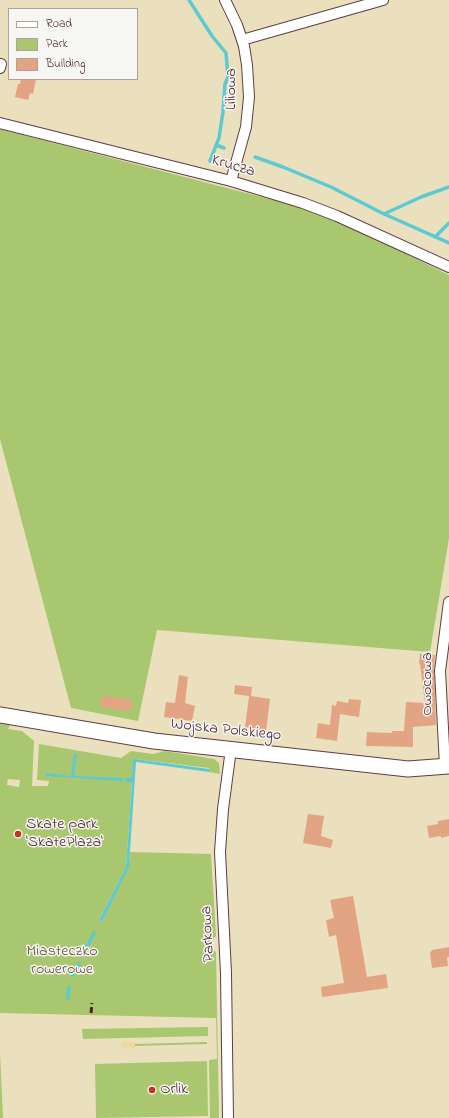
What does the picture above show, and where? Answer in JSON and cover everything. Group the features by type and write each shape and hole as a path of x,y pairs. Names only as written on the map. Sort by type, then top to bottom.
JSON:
{"street":[{"name":"Liliowa","path":"225,0 242,40 247,65 249,98 246,127 231,181"},
{"path":"242,40 383,0"},
{"name":"Krucza","path":"0,123 231,181 303,203 337,216 449,267"},
{"name":"Owocowa","path":"447,766 440,671 449,602"},
{"name":"Wojska Polskiego","path":"0,715 154,741 408,769 447,766"},
{"name":"Parkowa","path":"228,1118 227,994 220,852 231,749"}],"green space":[{"path":"0,129 323,213 449,275 449,538 430,652 157,630 138,721 71,708 0,439"},
{"name":"Miasteczko rowerowe","path":"0,723 10,725 8,729 22,731 34,741 32,786 48,786 49,781 37,780 39,744 121,758 131,751 153,754 165,751 214,759 219,763 220,774 209,772 209,768 135,759 132,778 126,779 132,781 126,867 99,920 102,922 130,858 130,852 211,854 216,936 213,940 210,940 210,948 216,952 219,1118 210,1118 209,1060 217,1059 216,1018 0,1013","holes":["8,779 20,780 19,787 7,785"]},
{"path":"208,1027 208,1036 83,1039 82,1029"},
{"path":"207,1042 207,1044 135,1046 135,1044"},
{"path":"0,1052 3,1118 0,1118"},
{"name":"Orlik","path":"207,1061 208,1116 96,1118 95,1064"}],"sand":[{"path":"121,1042 135,1042 135,1048 121,1048"}],"water":[{"path":"74,753 77,754 74,776 123,778 122,781 45,776 46,773 71,776"},
{"path":"135,759 209,769 209,772 136,762 129,867 102,922 99,920 126,867 132,782 126,782 126,778 132,778 133,760"}],"building":[{"path":"21,80 36,80 33,94 30,93 28,100 15,97 18,84 20,84"},
{"path":"420,654 435,655 434,671 436,725 413,727 413,747 366,746 367,732 392,733 392,731 404,731 406,702 425,703 419,664"},
{"path":"179,675 188,677 185,703 195,706 192,721 164,717 166,702 175,703"},
{"path":"235,685 252,687 251,696 270,699 266,731 245,728 249,696 234,694"},
{"path":"102,696 132,700 131,711 101,707"},
{"path":"349,699 361,700 359,717 340,714 337,741 316,738 318,723 330,725 332,705 336,706 337,701 348,703"},
{"path":"308,814 324,816 321,836 333,840 331,848 303,843"},
{"path":"449,819 449,836 429,838 427,826 438,824 438,821"},
{"path":"353,896 367,977 386,974 388,988 322,997 321,987 344,983 336,935 329,937 326,920 334,918 330,900"},
{"path":"449,947 449,957 447,957 448,966 432,968 430,953 432,950"}],"waterway":[{"path":"189,0 212,36 226,53 228,77 225,84 223,112 219,138 210,161"},
{"path":"216,145 224,148"},
{"path":"255,157 331,187 384,214 421,197 449,187"},
{"path":"384,214 449,243"},
{"path":"435,237 449,223"},
{"path":"83,955 94,933"},
{"path":"72,975 79,964"},
{"path":"68,998 69,987"}],"railway":[{"path":"91,1013 92,1003"}],"place":[{"name":"Skate park 'SkatePlaza'","path":"18,834"},
{"name":"Orlik","path":"152,1090"}]}
